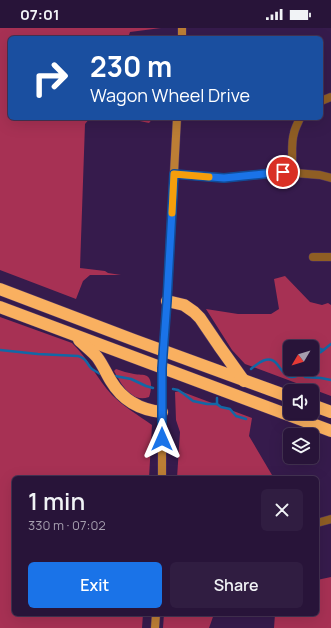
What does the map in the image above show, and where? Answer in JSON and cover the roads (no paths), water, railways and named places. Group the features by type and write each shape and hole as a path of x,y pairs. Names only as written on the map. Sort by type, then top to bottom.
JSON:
{"highway":[{"path":"0,288 163,351 283,395"},
{"path":"167,301 184,305 200,318 218,346 244,381"},
{"path":"0,307 331,431"},
{"path":"72,334 97,357 114,386 125,399 145,409 162,412"},
{"path":"319,408 331,412"}],"main road":[{"path":"162,476 162,368 177,120"},
{"path":"154,628 156,616"}],"street":[{"path":"291,173 293,134 299,120"},
{"path":"174,174 224,178 269,173 291,173 320,175 331,178"},
{"path":"313,257 331,257"},
{"path":"319,522 331,519"}],"waterway":[{"path":"319,353 331,344"},
{"path":"319,348 323,350"},
{"path":"0,350 78,356 85,360 92,369 101,374"},
{"path":"251,369 264,360 271,360 274,361 283,372"},
{"path":"115,376 131,379 153,388"},
{"path":"288,376 298,376"},
{"path":"304,376 331,380"},
{"path":"173,389 178,390 193,401 207,404 217,404 221,407 230,409 236,416 246,419"},
{"path":"217,398 217,404"}]}
